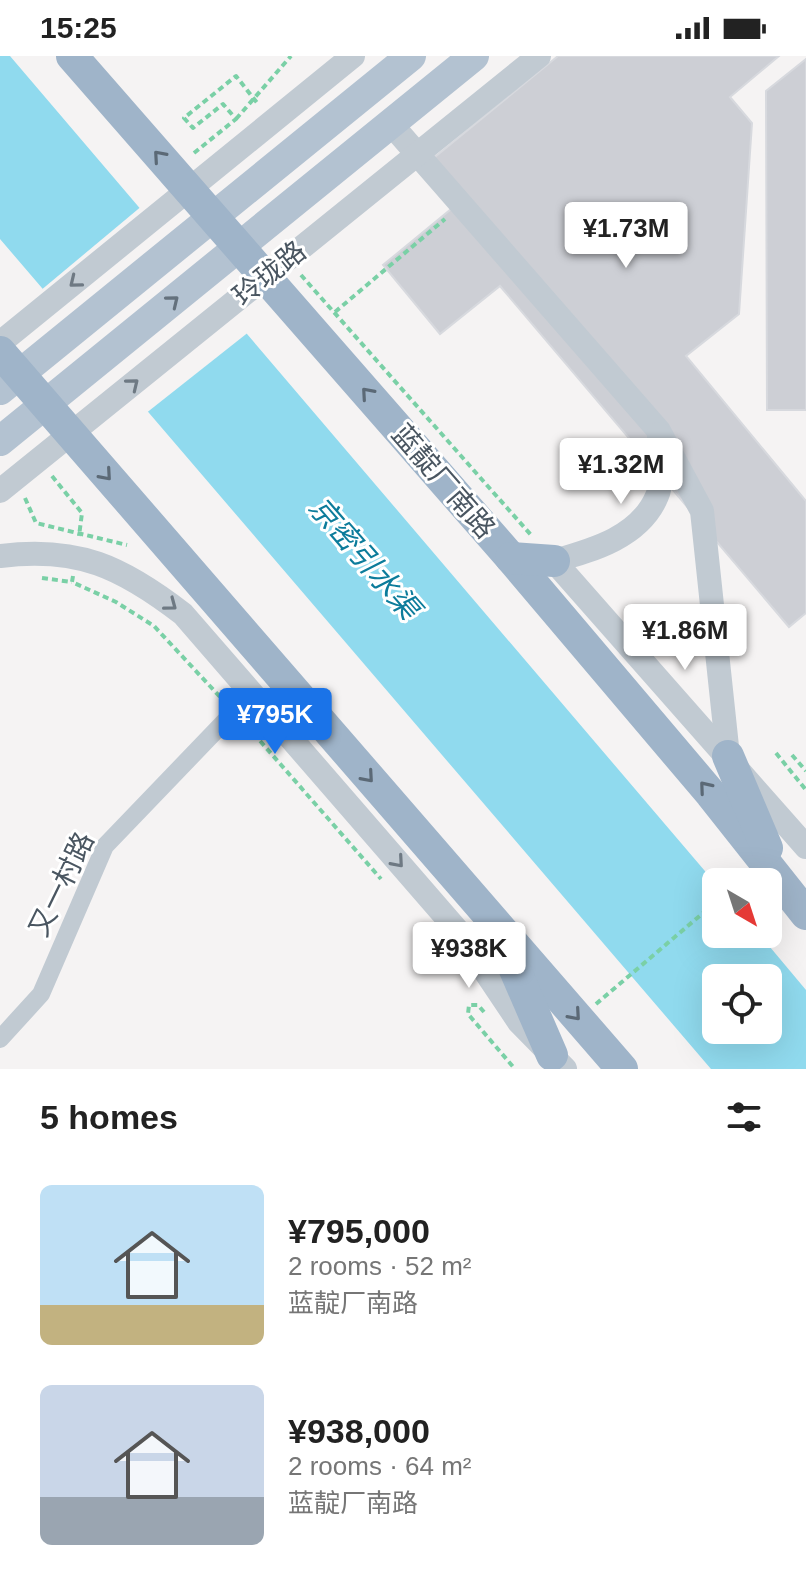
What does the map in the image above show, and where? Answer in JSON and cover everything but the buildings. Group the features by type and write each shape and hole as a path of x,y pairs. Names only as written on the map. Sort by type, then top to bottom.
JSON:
{"highway":[{"name":"蓝靛厂南路","path":"72,56 511,558 711,794 796,902"},
{"path":"0,352 622,1069"},
{"path":"511,558 554,561"},
{"path":"728,756 796,902"},
{"path":"493,921 558,1062"}],"main road":[{"path":"0,390 411,56"},
{"name":"玲珑路","path":"2,440 474,56"}],"street":[{"path":"0,343 353,56"},
{"name":"玲珑路","path":"0,491 539,56"},
{"path":"391,124 659,431 702,511 728,756"},
{"path":"659,431 659,495 638,523 600,548 554,561 806,847"},
{"path":"0,556 57,552 104,565 151,589 183,614 458,931 519,1022 558,1062"},
{"name":"又一村路","path":"0,1039 41,994 105,846 252,693"}],"path":[{"path":"194,153 236,119 291,56"},
{"path":"236,119 223,104 193,128 184,118 236,76 269,124"},
{"path":"184,143 204,165"},
{"path":"335,312 462,205"},
{"name":"蓝靛厂南路","path":"294,267 554,561"},
{"path":"28,468 24,501 36,523 127,545"},
{"path":"35,577 72,582"},
{"path":"776,753 806,790"},
{"path":"792,755 806,771"}],"water":[{"name":"京密引水渠","path":"0,56 10,56 702,868 702,948 771,948 806,990 806,1069 711,1069 0,239"}],"pier":[{"path":"143,205 250,331 145,414 40,291"}]}
